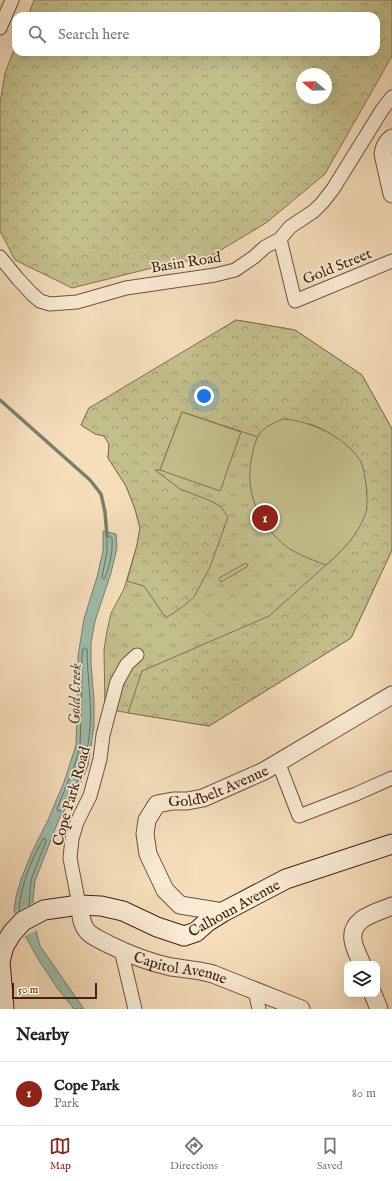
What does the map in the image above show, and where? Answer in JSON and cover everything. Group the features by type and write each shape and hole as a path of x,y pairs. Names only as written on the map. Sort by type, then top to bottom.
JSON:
{"main road":[{"name":"Calhoun Avenue","path":"4,1009 0,961 4,946 12,933 23,921 44,910 79,905 101,906 123,911 157,927 184,936 196,932 207,922 223,912 286,879 392,844"}],"street":[{"path":"0,28 12,0"},
{"name":"Basin Road","path":"0,256 32,294 40,301 50,304 77,302 126,288 215,275 235,270 254,257 265,247 280,239 290,227 314,211 322,203 392,97"},
{"path":"392,138 387,141 383,154 392,194"},
{"name":"Gold Street","path":"280,239 295,301 392,261"},
{"name":"Cope Park Road","path":"79,905 70,858 72,839 77,822 90,796 100,759 103,735 117,682 127,664 137,654"},
{"name":"Goldbelt Avenue","path":"223,912 180,905 165,890 148,854 145,834 147,820 157,804 203,798 264,771 392,695"},
{"path":"278,762 299,816 392,778"},
{"name":"Capitol Avenue","path":"79,905 83,925 88,932 121,950 141,959 172,967 200,970 213,974 301,1009"},
{"path":"361,961 353,940 354,928 362,919 392,906"},
{"path":"121,950 135,1009"},
{"path":"255,990 259,1009"},
{"path":"374,997 379,1009"}],"green space":[{"path":"34,0 392,0 392,56 325,174 266,223 211,256 156,267 72,288 15,260 0,231 0,103 5,73 12,55 380,56 380,12 30,12"},
{"path":"236,320 295,330 362,375 392,429 392,550 351,638 209,726 105,709 104,650 107,631 111,613 124,589 137,545 140,528 135,509 126,486 108,458 109,444 104,436 95,434 81,425 89,408 158,370"},
{"path":"236,320 295,330 362,375 392,429 392,550 351,638 209,726 128,713 142,671 269,616 336,556 353,537 367,491 361,462 351,449 324,430 310,424 260,433 258,437 182,412 160,470 155,470 180,489 211,501 221,507 228,517 210,567 194,597 166,618 144,586 127,581 140,528 135,509 126,486 108,458 109,444 104,436 95,434 81,425 89,408"},
{"path":"182,412 241,432 220,491 160,470"},
{"path":"283,419 305,423 337,438 354,453 363,467 367,496 367,509 365,515 354,536 326,565 300,555 283,544 263,521 254,501 251,490 250,468 255,444 262,431 271,424"},
{"path":"246,563 248,566 221,582 219,578"}],"water":[{"path":"103,531 116,534 117,548 111,573 95,621 91,643 94,726 88,766 78,789 59,819 35,881 33,899 34,922 40,946 84,1009 74,1009 58,989 40,962 16,920 14,911 21,879 64,782 76,745 78,656 84,619 97,577 103,551"}],"pier":[{"path":"35,902 37,930 23,937 14,920 13,914"}],"waterway":[{"name":"Gold Creek","path":"0,400 90,480 101,494 105,512 107,536"}],"place":[{"name":"Cope Park","path":"265,518"}]}
